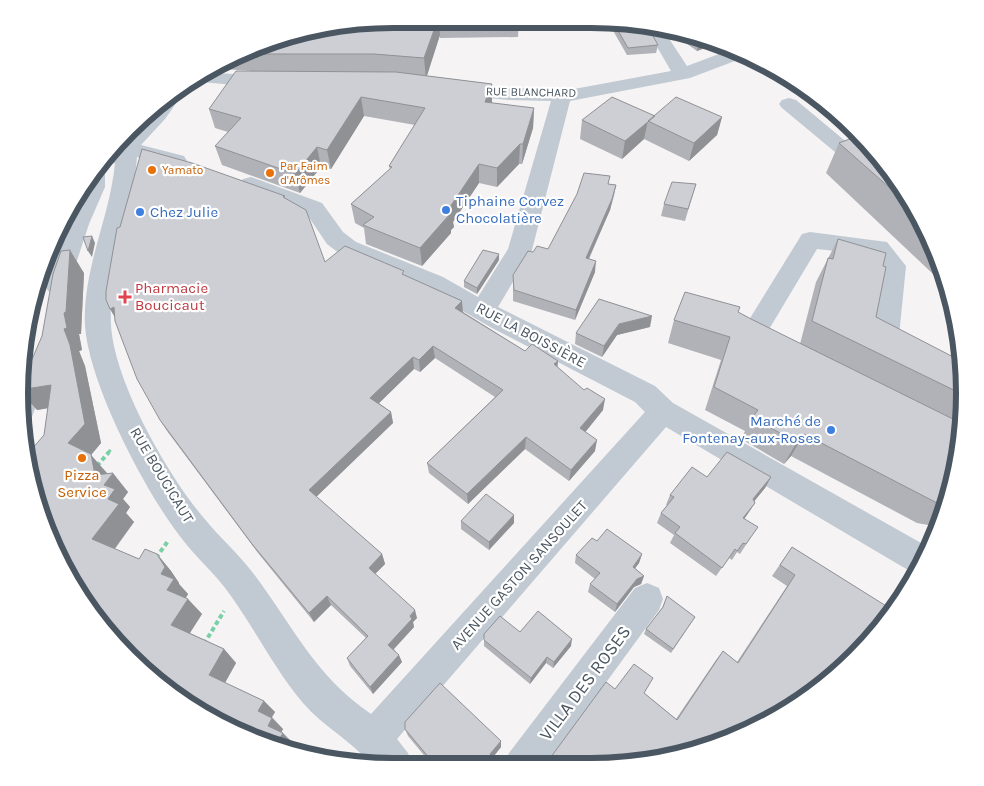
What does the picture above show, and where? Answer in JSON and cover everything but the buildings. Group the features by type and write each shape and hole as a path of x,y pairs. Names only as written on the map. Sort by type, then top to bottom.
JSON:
{"street":[{"path":"657,34 683,74"},
{"name":"RUE BLANCHARD","path":"434,87 509,94 574,95 683,74 732,56"},
{"path":"206,78 238,82 288,82"},
{"path":"483,310 520,250 562,95"},
{"path":"790,104 901,199"},
{"path":"117,153 127,148 148,128 158,113"},
{"path":"127,148 196,166"},
{"name":"RUE BOUCICAUT","path":"127,148 126,169 109,241 99,299 98,325 101,350 132,424 184,518 241,583 294,664 329,705 374,740 389,758"},
{"name":"RUE LA BOISSIÈRE","path":"234,179 314,208 335,238 348,248 426,280 645,394 664,411 917,558"},
{"path":"52,304 77,224 94,187 94,183"},
{"path":"796,357 753,335 810,240 879,248 894,266 885,341 956,375"},
{"path":"28,394 43,357 46,339"},
{"name":"AVENUE GASTON SANSOULET","path":"374,740 664,411"},
{"name":"VILLA DES ROSES","path":"528,758 647,599"}],"path":[{"path":"94,470 132,424"},
{"path":"151,566 184,518"},
{"path":"203,647 241,583"}],"place":[{"name":"Yamato","path":"152,170"},
{"name":"Par Faim d'Arômes","path":"270,173"},
{"name":"Tiphaine Corvez Chocolatière","path":"446,210"},
{"name":"Chez Julie","path":"140,212"},
{"name":"Pharmacie Boucicaut","path":"125,297"},
{"name":"Marché de Fontenay-aux-Roses","path":"831,430"},
{"name":"Pizza Service","path":"82,458"}]}
